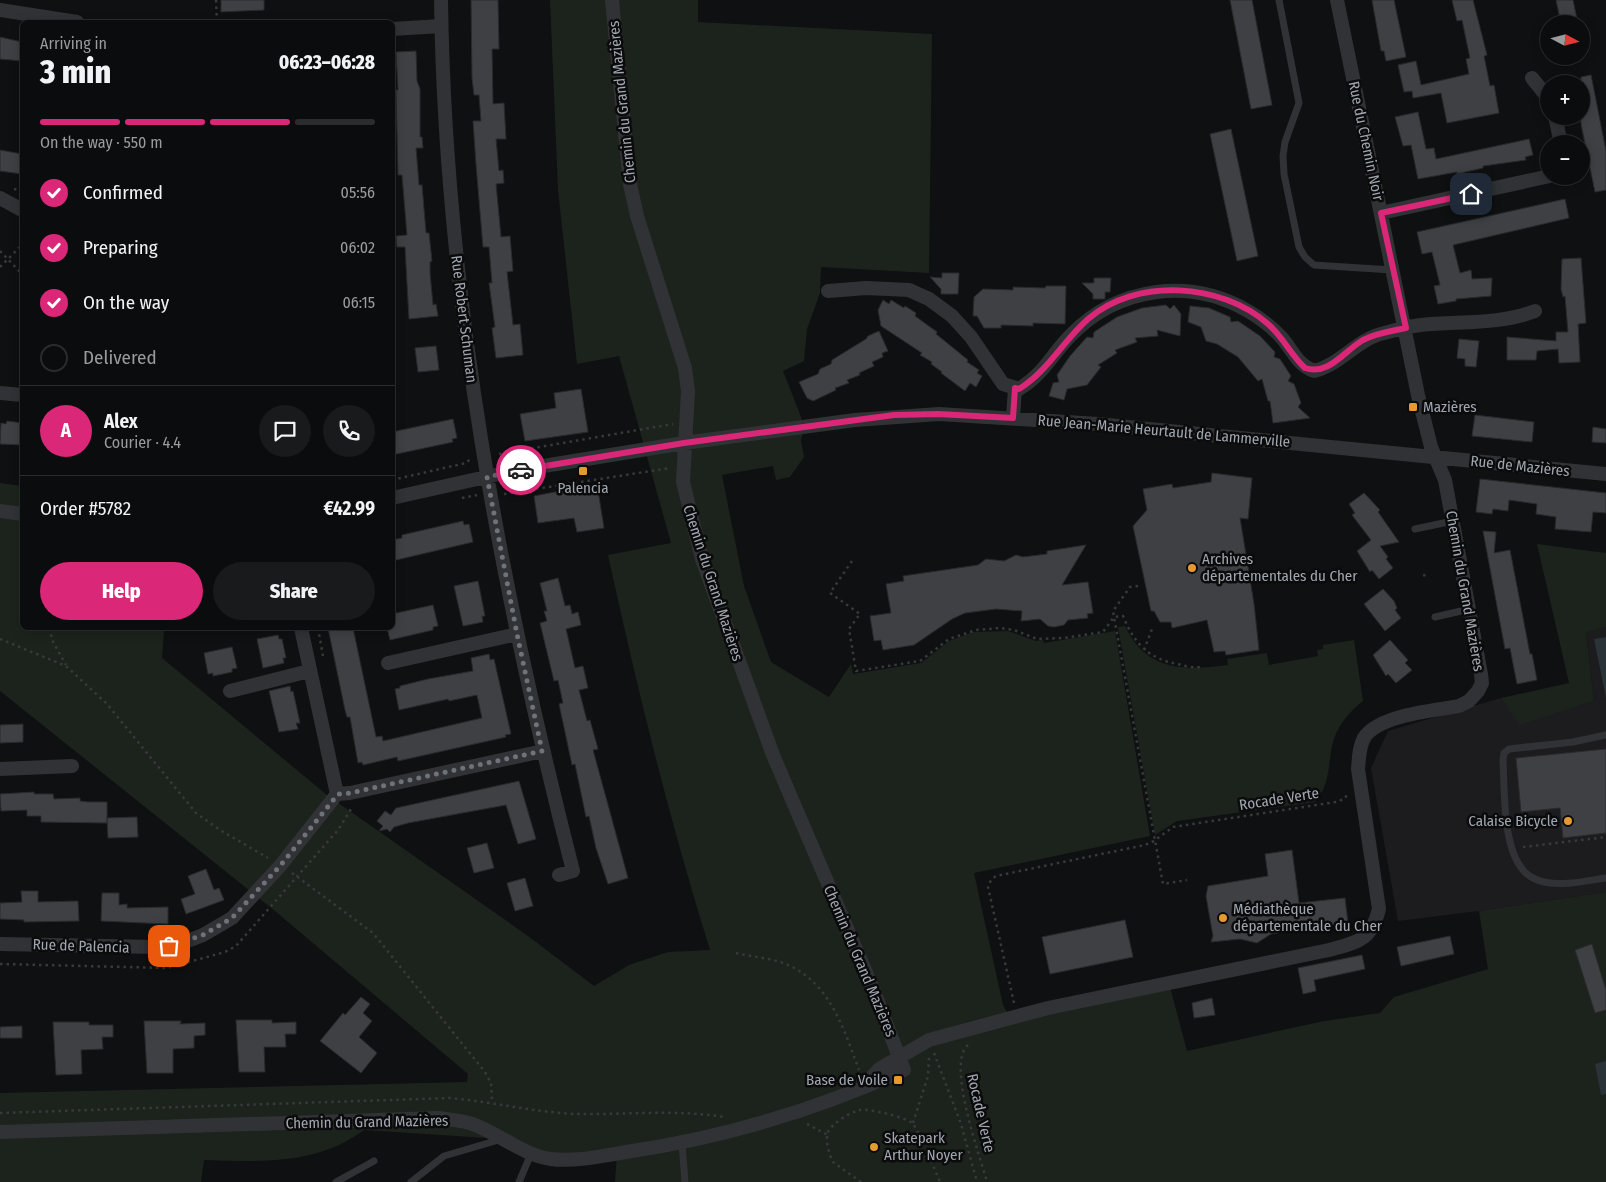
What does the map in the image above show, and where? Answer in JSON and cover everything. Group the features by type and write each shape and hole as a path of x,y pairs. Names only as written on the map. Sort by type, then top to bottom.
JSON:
{"street":[{"name":"Rue Robert Schuman","path":"441,0 454,232 476,457 487,477 542,751 573,871 559,875"},
{"name":"Chemin du Grand Mazières","path":"0,1132 438,1118 474,1124 531,1154 551,1159 570,1159 682,1144 799,1113 904,1070 773,755 702,559 685,499 682,466 688,391 685,368 637,216 630,184 612,0"},
{"name":"Rue du Chemin Noir","path":"1337,0 1392,270 1406,328 1418,395 1435,457"},
{"path":"0,10 64,20"},
{"path":"395,24 441,26"},
{"path":"1532,78 1540,88"},
{"path":"1381,213 1540,178"},
{"path":"0,198 20,209"},
{"path":"828,291 866,288 909,290 929,299 952,316 971,336 1003,384 1019,389 1034,380 1069,336 1090,317 1111,304 1152,292 1178,290 1201,293 1225,300 1248,310 1268,324 1282,338 1300,363 1314,371 1325,368 1364,339 1419,325 1515,318 1534,312"},
{"path":"1013,418 1015,388"},
{"path":"0,393 20,395"},
{"name":"Rue Jean-Marie Heurtault de Lammerville","path":"395,497 487,477 684,443 894,415 938,414 1013,418 1435,457"},
{"name":"Chemin du Grand Mazières","path":"899,1056 929,1040 1017,1016 1329,950 1353,943 1367,935 1375,926 1379,909 1358,768 1360,748 1364,738 1380,724 1459,706 1478,691 1482,683 1470,608 1445,480 1435,457"},
{"name":"Rue de Mazières","path":"1435,457 1606,474"},
{"path":"0,511 20,514"},
{"path":"301,630 309,672 347,798 542,751"},
{"path":"388,663 517,634"},
{"path":"230,691 309,672"},
{"path":"0,769 72,766"},
{"name":"Rue de Palencia","path":"0,944 135,948 180,944 203,935 232,918 347,798"}],"lane":[{"path":"1279,0 1299,103 1285,142 1283,156 1284,174 1299,247 1305,257 1314,265 1392,270"},
{"path":"1415,529 1453,521"},
{"path":"1434,617 1470,608"},
{"path":"1606,735 1574,742 1509,749 1504,753 1503,760 1511,849 1524,871 1541,881 1562,883 1606,878"},
{"path":"411,1182 444,1156 502,1139"},
{"path":"682,1144 686,1182"},
{"path":"519,1182 531,1154"},
{"path":"336,1182 374,1161"}],"path":[{"path":"216,0 217,20"},
{"path":"0,267 20,247"},
{"path":"0,250 20,272"},
{"path":"395,479 466,463 476,457 687,422"},
{"path":"469,449 476,457"},
{"path":"458,499 477,495 491,496 682,466"},
{"path":"852,561 830,593 860,614 849,629 856,671 920,661 950,638 976,630 1000,628 1019,632 1037,639 1064,638 1103,632 1114,617 1123,616 1134,640 1144,650 1167,662 1201,667"},
{"path":"1424,574 1425,579"},
{"path":"1138,586 1130,587 1113,611 1163,884 1187,880"},
{"path":"1144,650 1152,629"},
{"path":"50,630 52,640 66,666 107,704 133,739 200,817 298,878 361,922 382,942 485,1072 491,1083 492,1102"},
{"path":"318,630 323,656"},
{"path":"0,639 66,666"},
{"name":"Rocade Verte","path":"1017,1016 988,887 990,880 996,876 1154,841 1173,827 1336,802 1344,799 1349,792"},
{"path":"0,964 150,969 188,964 225,952 236,946 298,878 338,830 347,798 360,805"},
{"path":"1511,849 1606,837"},
{"path":"736,953 788,965 825,995 836,1012 864,1086"},
{"path":"913,1123 928,1076 929,1040"},
{"path":"929,1040 961,1124 977,1182"},
{"name":"Rocade Verte","path":"972,1042 965,1048 961,1057 959,1071 970,1124 987,1182"},
{"path":"861,1182 833,1162 828,1131 857,1111 864,1110 902,1118 913,1123 940,1182"},
{"path":"799,1113 801,1121 828,1135"}],"shaded area":[{"path":"550,0 698,0 698,22 932,34 929,273 821,267 820,293 807,329 804,361 783,371 805,427 801,440 804,457 790,477 776,480 773,466 722,475 744,586 771,662 829,697 851,664 853,674 921,663 949,641 973,632 1008,631 1036,641 1043,640 1044,643 1115,631 1150,836 974,873 1003,1005 1010,1018 1169,983 1187,1051 1324,1021 1380,1013 1394,997 1488,969 1479,911 1606,892 1606,1182 615,1182 617,1154 570,1159 502,1139 364,1130 327,1150 287,1159 267,1161 204,1160 201,1182 0,1182 0,1093 467,1082 468,1074 275,911 0,691 0,483 20,486 20,630 164,630 162,658 327,795 528,936 594,986 629,965 668,952 710,950 654,753 608,555 671,543 619,356 577,364 558,190"},
{"path":"1537,544 1606,553 1606,627 1586,632 1594,701 1519,725 1501,698 1569,683"},
{"path":"1125,626 1134,641 1155,660 1168,665 1196,668 1228,665 1227,659 1267,653 1269,665 1318,656 1317,650 1323,649 1323,645 1354,640 1363,701 1348,715 1337,732 1332,746 1326,782 1315,802 1177,821 1155,835 1118,627"},
{"path":"1606,627 1606,892 1398,921 1371,768 1388,731 1501,698 1519,724 1594,701 1586,631"},
{"path":"1606,637 1606,698 1594,639"},
{"path":"1606,1061 1606,1094 1601,1095 1595,1064"}],"building":[{"path":"221,0 264,0 264,10 221,12"},
{"path":"471,0 498,0 499,49 492,49 493,104 504,103 506,139 496,139 499,171 503,170 504,183 496,184 501,237 510,236 513,271 507,272 513,325 520,324 523,355 496,358 492,328 495,327 489,283 492,283 489,247 483,247 476,164 473,121 481,121 479,95 474,95 472,78"},
{"path":"1230,0 1252,0 1272,105 1251,109"},
{"path":"1372,0 1394,0 1406,57 1386,61 1384,51 1381,51"},
{"path":"1452,0 1473,0 1487,55 1484,56 1490,86 1494,85 1499,113 1447,123 1441,93 1413,98 1412,91 1404,92 1398,65 1416,61 1421,85 1469,74 1466,59 1470,58 1462,20 1457,21"},
{"path":"1556,0 1573,0 1576,15 1559,15"},
{"path":"0,37 20,42 20,61 0,59"},
{"path":"416,51 417,81 420,89 420,137 422,137 423,148 416,148 419,185 422,185 426,233 429,233 433,305 436,304 438,316 409,319 405,247 397,247 396,236 407,235 402,175 398,175 396,52"},
{"path":"1590,75 1606,151 1606,190 1595,192 1590,168 1590,135 1583,135 1581,125 1590,125"},
{"path":"1418,112 1426,149 1434,148 1436,159 1529,139 1533,155 1525,157 1526,160 1483,166 1483,168 1457,174 1457,172 1418,179 1411,145 1403,146 1395,117"},
{"path":"1231,129 1258,256 1237,261 1210,134"},
{"path":"0,150 20,154 20,174 0,171"},
{"path":"1565,199 1569,218 1453,245 1460,273 1471,270 1472,279 1492,278 1491,296 1456,299 1456,301 1438,304 1434,286 1440,285 1432,252 1422,254 1417,232"},
{"path":"1581,258 1586,323 1578,324 1580,362 1559,363 1558,349 1537,351 1536,360 1507,360 1507,337 1556,341 1556,332 1568,332 1565,296 1563,297 1561,289 1562,259"},
{"path":"942,273 959,273 958,294 941,294 941,289 930,277 942,278"},
{"path":"1094,278 1111,278 1110,292 1105,292 1105,299 1093,299 1093,294 1082,283 1094,283"},
{"path":"1046,286 1066,286 1065,324 1033,323 1033,326 1001,325 1001,328 984,328 977,316 973,316 974,297 983,289 1013,290 1013,287 1045,288"},
{"path":"883,300 889,304 891,300 916,313 915,316 937,332 936,334 968,360 967,362 979,370 977,373 982,376 976,387 970,383 965,391 941,373 931,364 932,362 920,355 922,353 881,326 878,310"},
{"path":"1166,305 1170,309 1174,305 1181,314 1180,336 1157,330 1158,336 1135,338 1137,342 1115,350 1117,353 1098,365 1101,367 1087,385 1067,389 1064,400 1049,396 1053,383 1059,382 1057,375 1070,356 1087,337 1093,338 1094,332 1117,317 1142,308"},
{"path":"1190,306 1209,308 1230,317 1231,322 1238,321 1260,336 1275,352 1274,357 1280,359 1291,376 1288,381 1294,384 1301,403 1298,407 1310,418 1273,423 1270,401 1268,401 1262,379 1258,381 1238,357 1217,344 1206,341 1201,327 1188,322"},
{"path":"879,331 888,351 882,353 883,357 872,362 874,366 859,373 860,375 847,380 849,383 835,388 836,390 813,401 807,398 799,382 818,374 820,369 831,364 832,360 868,336"},
{"path":"1459,339 1479,341 1476,367 1465,366 1465,359 1457,358"},
{"path":"436,346 439,370 418,372 415,348"},
{"path":"581,389 588,432 525,441 520,414 556,408 554,393"},
{"path":"1475,415 1534,422 1532,442 1472,436"},
{"path":"453,419 457,438 452,439 453,442 395,454 395,431"},
{"path":"7,421 20,423 20,445 0,444 1,423 6,424"},
{"path":"1593,427 1606,429 1606,443 1592,442"},
{"name":"Archives départementales du Cher","path":"1212,473 1252,478 1248,519 1240,518 1254,604 1259,650 1226,655 1225,651 1214,652 1207,620 1172,628 1171,622 1160,622 1154,611 1151,611 1133,526 1147,510 1143,489 1172,484 1173,488 1211,482"},
{"path":"1480,479 1606,493 1606,513 1593,512 1591,532 1555,529 1556,517 1536,514 1537,504 1509,500 1508,511 1493,509 1492,514 1476,512"},
{"path":"597,484 604,528 577,532 574,518 538,523 534,496"},
{"path":"1364,493 1380,510 1378,512 1399,542 1380,546 1393,568 1379,579 1372,570 1370,572 1357,551 1371,540 1352,515 1355,513 1349,504"},
{"path":"463,521 464,525 469,524 473,542 395,560 395,539 402,538 402,535"},
{"path":"1483,531 1496,532 1494,553 1510,550 1530,654 1532,654 1537,680 1517,684 1510,648 1505,649"},
{"path":"1086,545 1062,585 1088,582 1093,613 1087,614 1088,618 1068,620 1064,625 1054,627 1048,626 1040,619 1021,621 1022,611 996,609 965,613 952,619 914,645 883,650 881,640 874,641 870,616 891,613 886,584 904,581 903,576 978,565 986,559 1004,561 1016,555 1023,557 1047,554 1047,551"},
{"path":"558,578 565,606 570,605 572,614 578,612 581,625 566,629 575,668 583,666 588,688 579,690 587,721 590,720 598,749 593,750 628,878 608,884 596,848 589,816 586,817 575,764 572,765 559,704 563,703 558,680 554,681 540,623 547,621 544,611 547,611 540,583"},
{"path":"478,581 485,616 482,616 483,622 463,626 454,586"},
{"path":"1383,589 1394,601 1397,608 1395,610 1401,618 1385,631 1364,604"},
{"path":"433,605 438,626 433,627 433,630 390,640 388,630 395,630 395,613"},
{"path":"328,630 353,630 376,737 382,736 383,741 482,718 477,695 449,701 448,699 399,710 395,689 428,679 473,671 471,658 489,654 490,660 494,659 511,734 505,735 506,737 398,761 397,757 363,765 362,762 358,763 350,717 347,717"},
{"path":"278,635 279,639 282,639 286,658 283,658 284,663 263,668 257,639"},
{"path":"1390,640 1408,660 1405,663 1412,670 1396,683 1388,674 1386,676 1373,655"},
{"path":"232,647 237,668 232,669 232,672 213,676 213,673 208,674 204,653"},
{"path":"290,686 291,692 293,691 300,723 296,723 298,729 279,732 269,691"},
{"path":"23,724 23,742 0,743 0,725"},
{"path":"1606,749 1606,833 1563,838 1560,808 1521,812 1516,758"},
{"path":"519,781 536,839 518,844 506,805 408,823 394,827 390,832 387,829 379,831 383,826 377,821 385,811 391,815 396,808"},
{"path":"34,792 34,794 53,794 54,799 80,798 80,801 107,802 107,823 41,822 41,816 27,816 27,810 1,811 0,794"},
{"path":"137,817 138,837 108,838 107,818"},
{"path":"487,843 494,868 474,873 467,848"},
{"path":"1292,850 1299,903 1345,898 1348,923 1271,934 1257,943 1240,939 1211,942 1213,936 1206,896 1208,886 1268,876 1265,854"},
{"path":"206,869 214,890 219,888 224,900 186,914 181,899 195,894 188,876"},
{"path":"525,878 533,906 515,911 507,883"},
{"path":"21,891 38,891 38,902 78,901 79,921 24,922 24,920 0,919 0,903 22,902"},
{"path":"102,893 119,893 119,905 127,904 127,908 168,907 168,924 101,921"},
{"path":"1125,920 1133,957 1050,974 1042,937"},
{"path":"1450,936 1454,954 1401,966 1397,947"},
{"path":"1592,944 1606,990 1606,1010 1595,1013 1575,950"},
{"path":"1362,955 1365,969 1314,980 1316,991 1303,994 1298,968"},
{"path":"361,997 370,1004 363,1013 372,1021 359,1037 377,1053 361,1073 320,1041 343,1013 345,1015"},
{"path":"1212,998 1215,1015 1194,1018 1192,1003"},
{"path":"236,1020 272,1020 272,1023 296,1022 296,1034 285,1034 286,1047 264,1047 265,1072 239,1072"},
{"path":"144,1021 181,1021 180,1024 205,1023 205,1035 194,1036 194,1048 173,1049 173,1073 147,1073"},
{"path":"53,1022 89,1022 89,1025 113,1025 113,1037 102,1037 103,1049 81,1050 82,1074 56,1075"},
{"path":"22,1026 22,1038 0,1038 0,1027"}],"way so far":[{"path":"169,946 203,935 232,918 280,866 338,794 542,751 487,477 521,470"}],"place":[{"name":"Mazières","path":"1413,407"},
{"name":"Palencia","path":"583,471"},
{"name":"Archives départementales du Cher","path":"1192,568"},
{"name":"Calaise Bicycle","path":"1568,821"},
{"name":"Médiathèque départementale du Cher","path":"1223,918"},
{"name":"Base de Voile","path":"898,1080"},
{"name":"Skatepark Arthur Noyer","path":"874,1147"}],"route":[{"path":"521,470 684,443 894,415 938,414 1013,418 1015,388 1019,389 1034,380 1069,336 1090,317 1111,304 1134,296 1166,290 1201,293 1225,300 1248,310 1268,324 1282,338 1305,368 1314,371 1325,368 1364,339 1406,328 1381,213 1471,194"}]}
